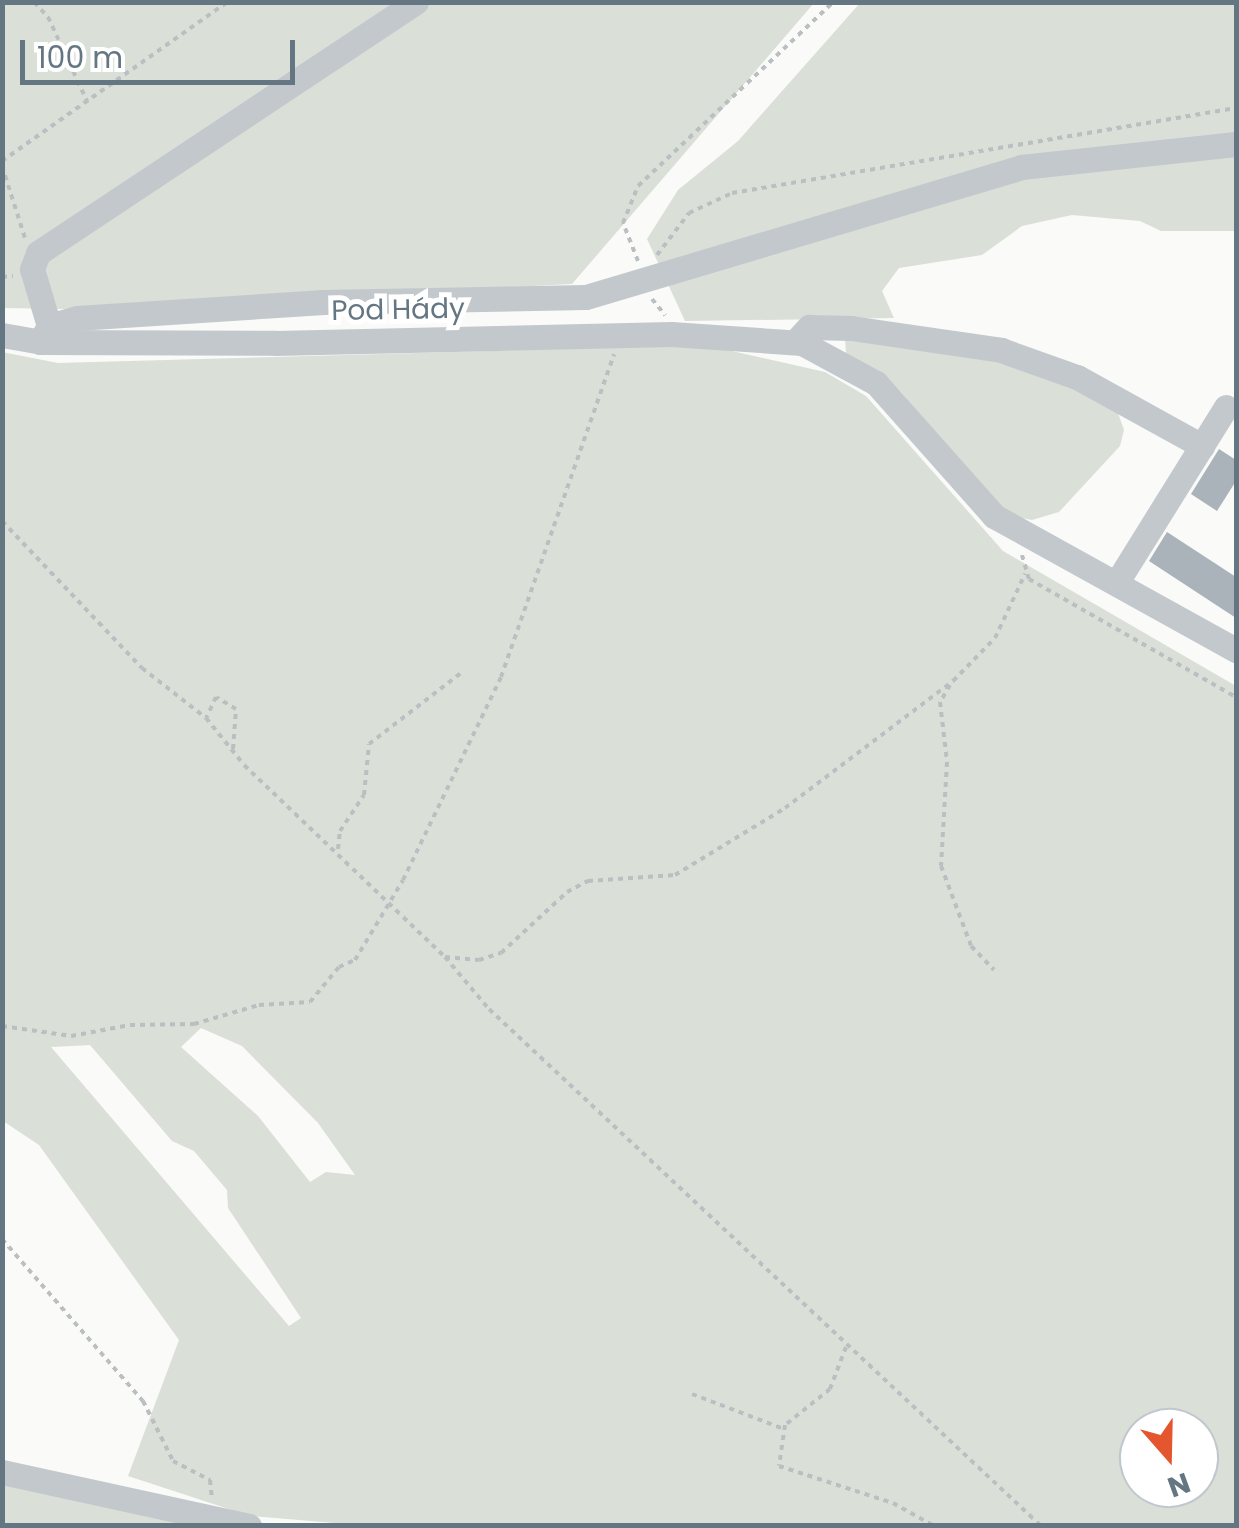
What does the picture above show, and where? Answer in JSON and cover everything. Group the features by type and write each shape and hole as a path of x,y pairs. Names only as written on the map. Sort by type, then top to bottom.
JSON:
{"street":[{"path":"416,2 38,253 32,269 44,334 323,302 586,297 1021,167 1236,144"},
{"name":"Pod Hády","path":"794,342 809,327 851,328 1001,350 1078,377 1202,446"},
{"name":"Pod Hády","path":"2,336 670,334 794,342 831,354 876,383 986,508 1236,650"},
{"path":"1117,582 1226,407"},
{"path":"2,1472 250,1526"}],"path":[{"path":"34,2 48,17 87,101"},
{"path":"38,253 24,237 2,164 227,2"},
{"path":"670,334 624,232 629,198 833,2"},
{"path":"646,276 680,221 714,198 918,158 1236,108"},
{"path":"2,1026 70,1036 130,1025 194,1024 259,1005 310,1002 339,967 355,960 388,904 508,659 615,352 612,335"},
{"path":"2,522 142,668 206,718 445,957 489,1009 846,1347 918,1405 1041,1526"},
{"path":"445,957 501,953 566,892 588,881 675,875 785,808 953,682 995,638 1025,574 1013,526"},
{"path":"1025,574 1236,697"},
{"path":"340,854 336,840 364,796 369,744 462,672"},
{"path":"953,682 940,702 947,762 941,866 971,946 994,970"},
{"path":"206,718 216,697 233,703 233,748"},
{"path":"2,1239 142,1402 173,1461 210,1480 213,1508"},
{"path":"784,1429 830,1389 846,1347"},
{"path":"692,1394 784,1429"},
{"path":"784,1429 786,1457 779,1466 935,1525"}],"shaded area":[{"path":"3,3 814,3 572,284 63,309 3,308"},
{"path":"860,3 1236,3 1236,231 1161,231 1140,221 1072,215 1022,226 982,255 899,268 882,291 894,318 685,321 647,239 678,190 738,141"},
{"path":"845,339 962,350 1079,387 1118,413 1124,430 1120,446 1059,512 1032,520 1012,516 981,489 901,392 846,353"},
{"path":"705,345 825,372 866,396 1003,551 1236,686 1236,1525 371,1526 250,1516 128,1476 179,1340 39,1145 3,1121 2,352 58,363","holes":["201,1028 242,1046 318,1123 355,1175 326,1172 310,1182 258,1116 181,1047","90,1045 172,1141 194,1151 227,1190 228,1208 301,1318 289,1326 51,1047"]},
{"path":"2,1482 214,1525 3,1525"}],"building":[{"path":"1219,449 1236,460 1236,481 1217,511 1191,494"},
{"path":"1167,532 1236,577 1236,618 1149,561"}]}
